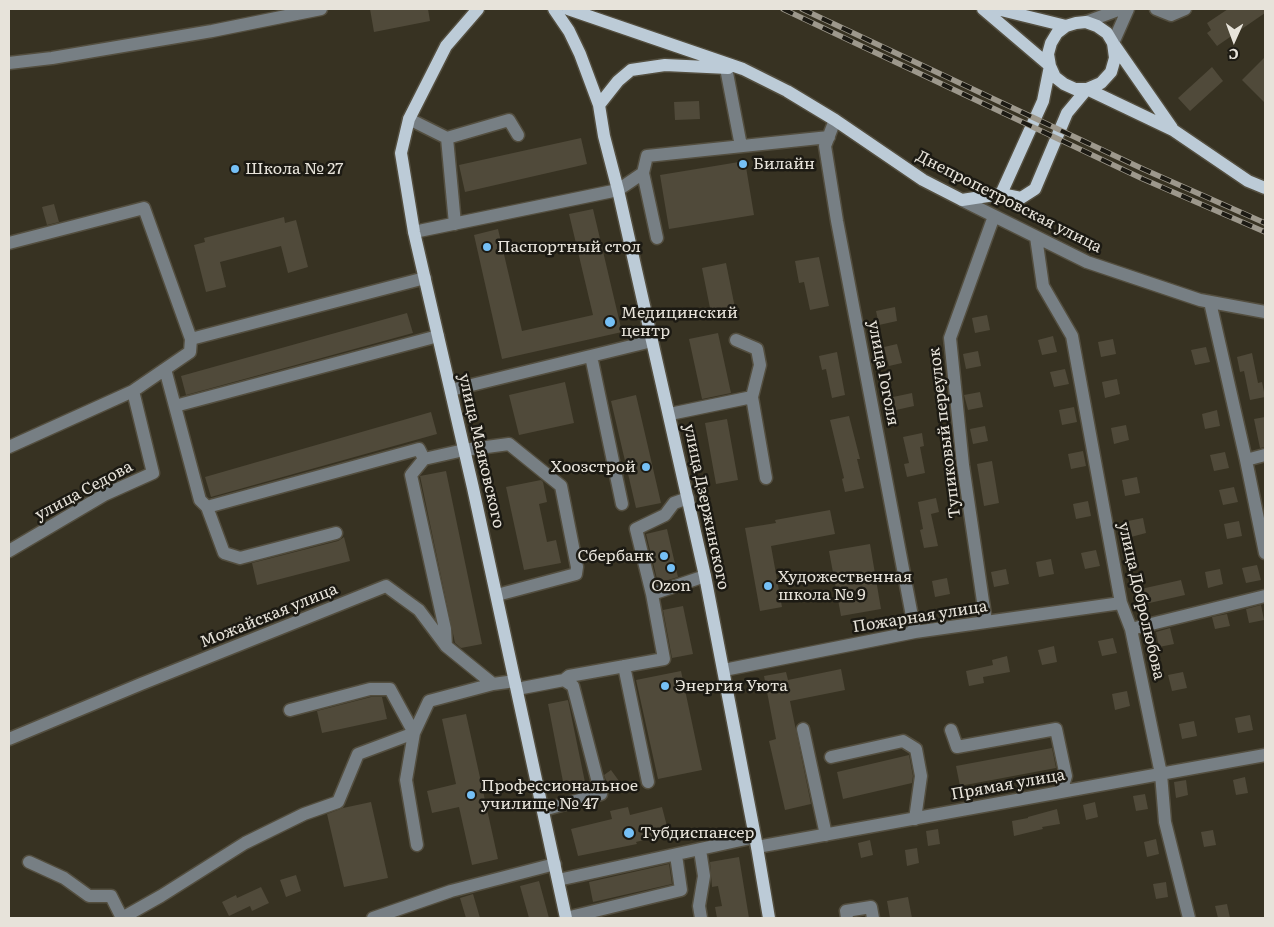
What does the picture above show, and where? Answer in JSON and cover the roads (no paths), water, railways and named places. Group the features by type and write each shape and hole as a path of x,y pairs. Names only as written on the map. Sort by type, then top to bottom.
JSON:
{"main road":[{"name":"улица Маяковского","path":"478,9 446,46 409,119 401,153 414,232 451,390 566,918"},
{"name":"улица Дзержинского","path":"554,9 569,31 580,54 599,105 604,136 670,414 705,576 769,918"},
{"path":"568,9 743,69"},
{"path":"983,9 1050,66"},
{"path":"997,9 1066,26"},
{"path":"1173,130 1107,33 1097,26 1086,22 1066,26 1057,33 1051,43 1048,54 1050,66 1055,76 1064,84 1075,88 1087,89 1173,130 1248,181 1265,188"},
{"path":"962,200 1001,194 1021,198 1035,189 1066,113 1087,89 1101,83 1111,72 1116,58 1113,43"},
{"path":"599,105 618,81 631,70 665,66 743,69"},
{"path":"1001,194 1042,101 1050,66"},
{"name":"Днепропетровская улица","path":"743,69 787,91 835,120 923,180 962,200"}],"street":[{"path":"9,63 52,58 212,31 321,9"},
{"path":"1086,22 1121,9"},
{"path":"1113,43 1128,9"},
{"path":"1156,9 1171,15 1185,9"},
{"path":"726,68 742,146"},
{"path":"409,119 447,138 509,120 518,135"},
{"name":"улица Гоголя","path":"835,120 826,146 837,221 915,632"},
{"path":"447,138 455,224"},
{"path":"657,238 643,173 648,156 829,138"},
{"path":"414,232 618,190 643,173"},
{"name":"Днепропетровская улица","path":"962,200 1087,262 1210,302 1265,312"},
{"path":"9,243 144,208 191,339 190,352 133,391 9,447"},
{"name":"Тупиковый переулок","path":"986,622 963,465 950,338 994,216"},
{"name":"улица Добролюбова","path":"1036,237 1043,286 1072,336 1121,604 1131,629 1161,774 1165,822 1189,918"},
{"path":"191,339 425,278"},
{"path":"1210,302 1265,553"},
{"path":"175,406 438,336"},
{"path":"736,340 757,349 760,365 752,397 766,478"},
{"path":"451,390 652,341"},
{"path":"591,356 622,504"},
{"path":"165,370 200,500 207,507 224,553 240,558 336,533"},
{"name":"улица Седова","path":"9,550 104,495 153,474 133,391"},
{"path":"670,414 752,397"},
{"path":"446,646 446,629 411,475 424,459 464,450 509,444 561,486 577,567 576,574 496,595"},
{"path":"207,507 419,449 424,459"},
{"path":"1246,460 1265,455"},
{"path":"417,845 406,780 414,733 429,701 493,684 516,685 564,680 569,676 664,659 652,594 636,529 665,515 674,503 688,498"},
{"path":"652,594 705,576"},
{"name":"Можайская улица","path":"9,739 386,586 419,610 446,646 493,684"},
{"path":"1131,629 1265,596"},
{"name":"Пожарная улица","path":"724,670 915,632 1121,604"},
{"path":"624,666 648,782"},
{"path":"543,810 601,794 573,686 564,680"},
{"path":"290,710 370,689 390,689 414,733"},
{"path":"803,729 826,835"},
{"path":"951,730 957,747 1056,729 1066,776 1060,792"},
{"path":"29,862 64,878 89,896 111,896 122,918 246,843 304,814 338,802 358,754 414,733"},
{"path":"831,757 903,741 916,749 921,776 915,819"},
{"name":"Прямая улица","path":"558,880 700,850 826,835 1265,755"},
{"path":"700,850 704,876 698,906 701,918"},
{"path":"566,918 682,890 676,855"},
{"path":"373,918 451,891 555,864"},
{"path":"847,918 846,911 871,907 873,918"}],"railway":[{"path":"783,9 1143,179 1265,232"},
{"path":"802,9 1143,169 1265,223"}],"place":[{"name":"Билайн","path":"743,164"},
{"name":"Школа № 27","path":"235,169"},
{"name":"Паспортный стол","path":"487,247"},
{"name":"Медицинский центр","path":"610,322"},
{"name":"Хоозстрой","path":"646,467"},
{"name":"Сбербанк","path":"664,556"},
{"name":"Ozon","path":"671,568"},
{"name":"Художественная школа № 9","path":"768,586"},
{"name":"Энергия Уюта","path":"665,686"},
{"name":"Профессиональное училище № 47","path":"471,795"},
{"name":"Тубдиспансер","path":"629,833"}]}
